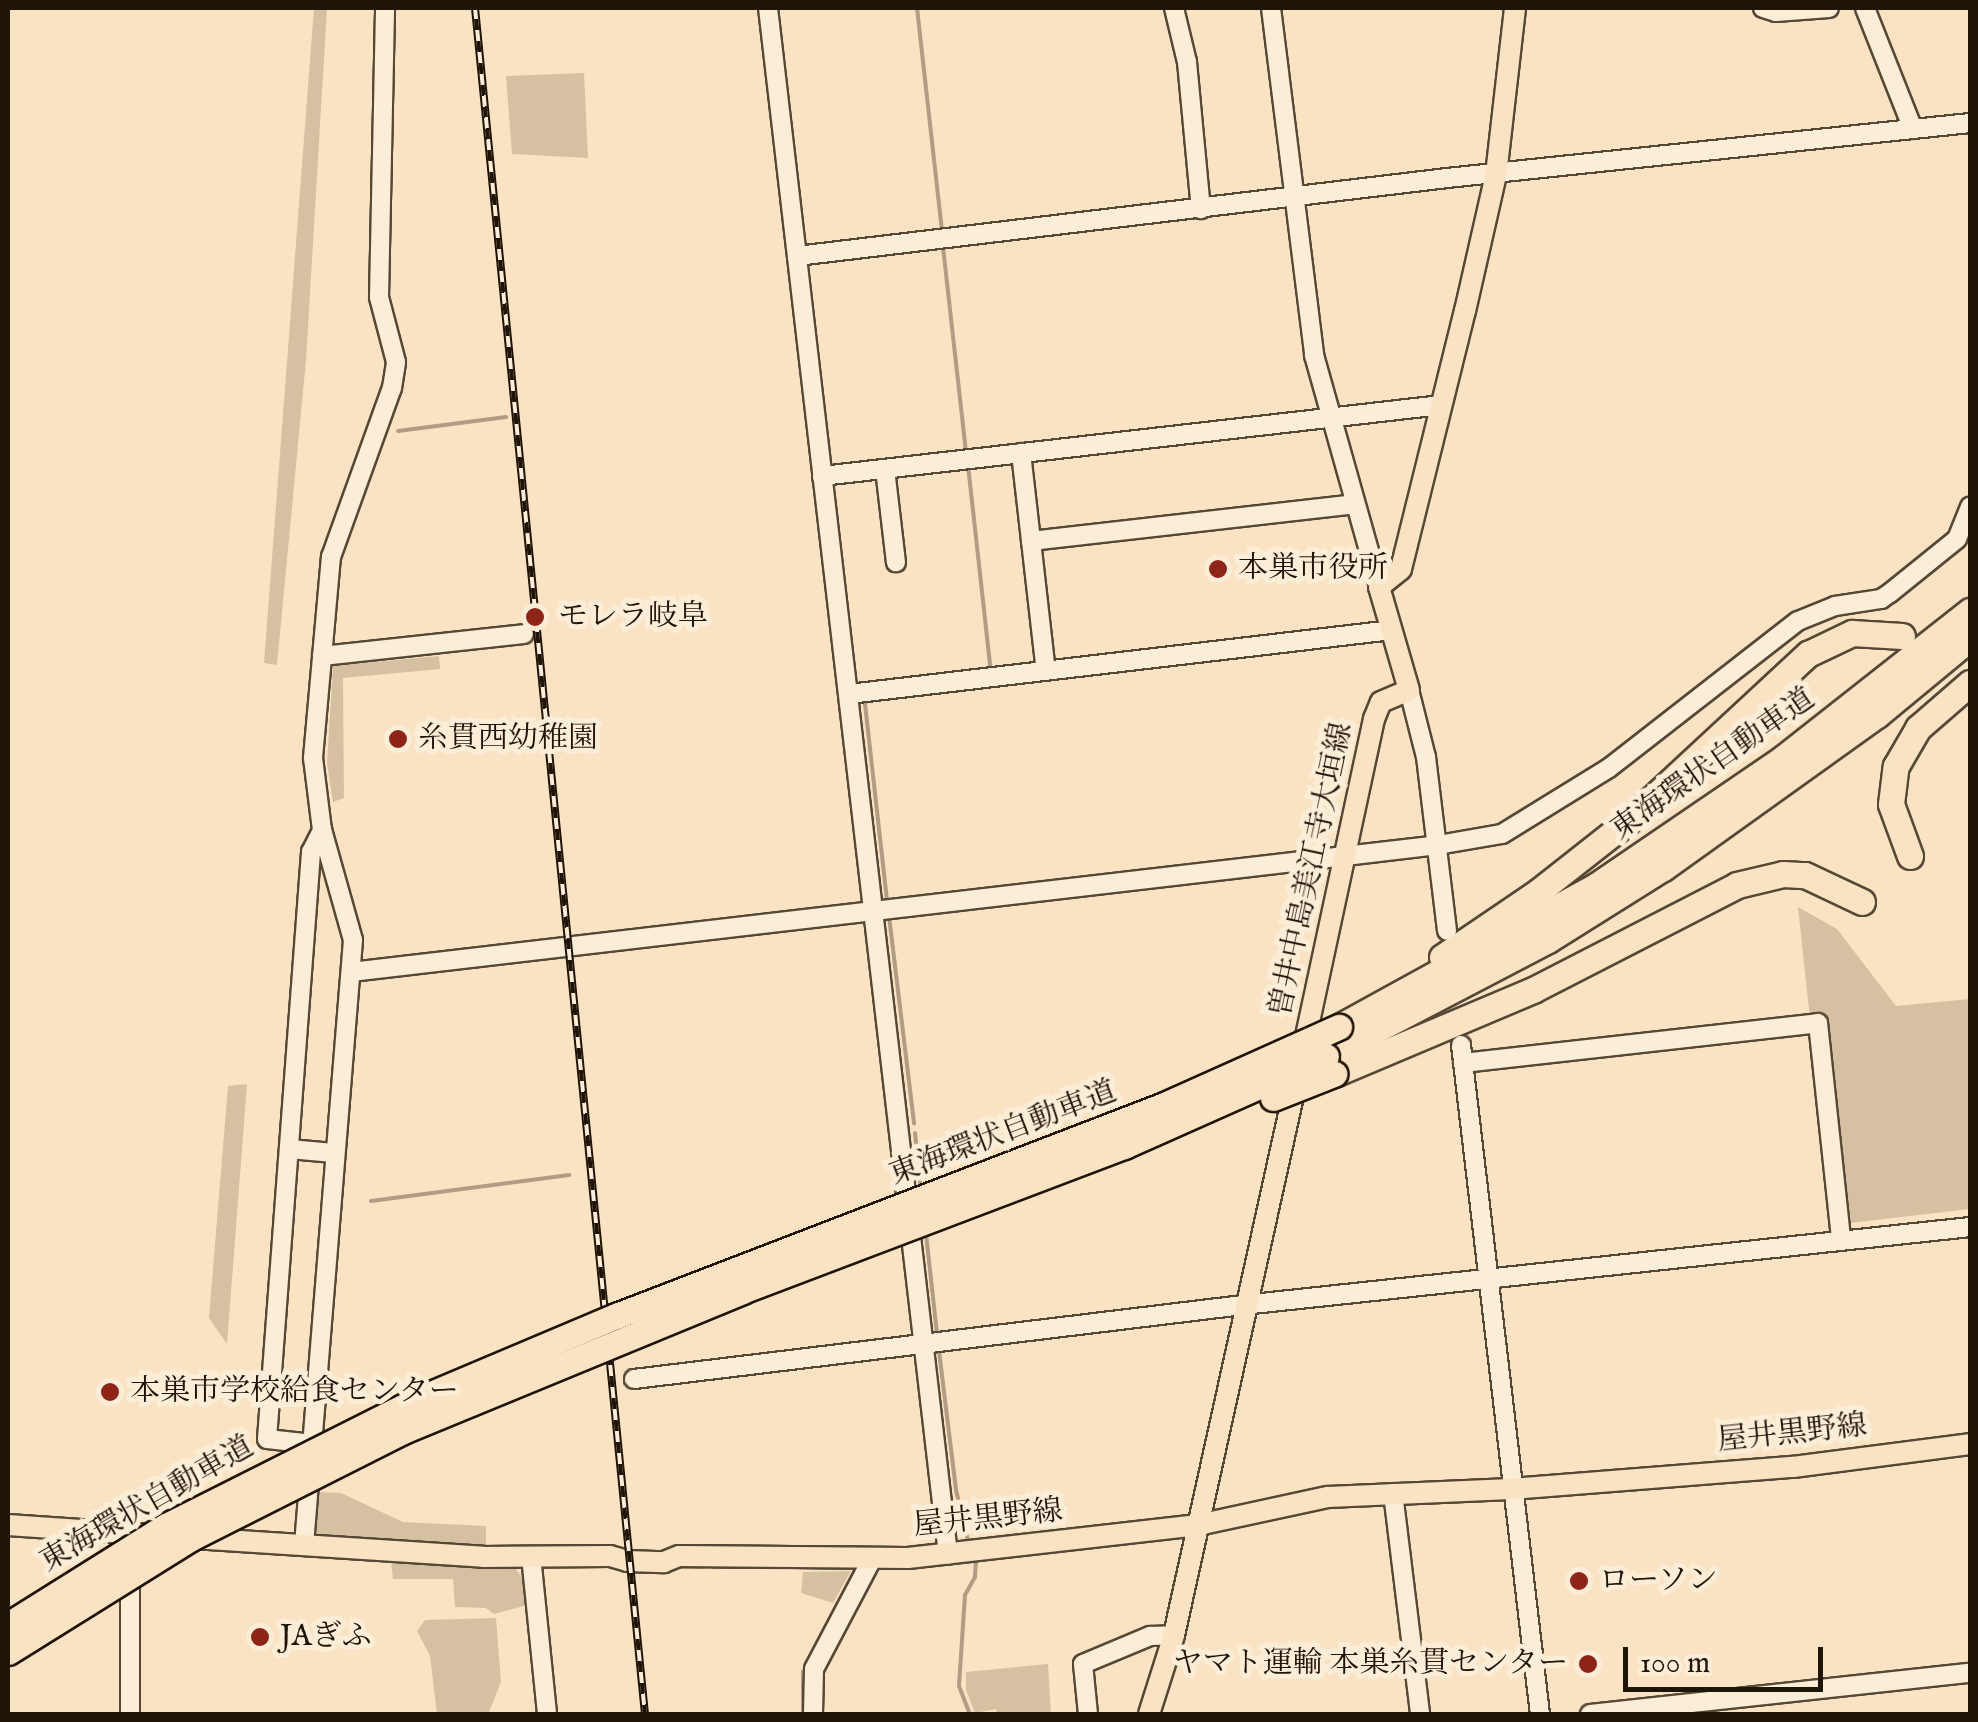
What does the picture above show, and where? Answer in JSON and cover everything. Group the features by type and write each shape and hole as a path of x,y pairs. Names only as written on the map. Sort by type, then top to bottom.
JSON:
{"highway":[{"name":"東海環状自動車道","path":"8,1625 166,1526 416,1400 616,1316 1162,1106 1339,1027 1613,874 1828,724 1970,611"},
{"path":"1339,1027 1582,858 1693,765 1808,654 1852,633 1902,636"},
{"name":"東海環状自動車道","path":"8,1652 191,1538 403,1431 742,1291 1330,1065 1663,868 1816,761 1970,638"},
{"path":"1910,856 1891,804 1896,766 1918,728 1970,683"},
{"path":"1330,1065 1534,990 1737,885 1772,876 1805,875 1862,902"}],"main road":[{"path":"1409,690 1378,587 1401,569 1496,175 1515,8"},
{"name":"曽井中島美江寺大垣線","path":"1149,1714 1174,1635 1380,702 1409,690"},
{"name":"屋井黒野線","path":"8,1525 304,1546 610,1556 646,1562 679,1556 948,1556 1198,1525 1309,1500 1792,1467 1970,1444"}],"street":[{"path":"304,1546 352,940 322,830 313,758 331,557 392,388 396,362 379,296 385,8"},
{"path":"768,8 948,1556"},
{"path":"1174,8 1187,62 1201,209"},
{"path":"1270,8 1308,321 1378,587"},
{"path":"1763,8 1776,12 1829,8"},
{"path":"1865,8 1913,129"},
{"path":"796,256 1970,122"},
{"path":"822,476 1441,405"},
{"path":"1020,453 1046,671"},
{"path":"885,469 896,562"},
{"path":"1031,541 1354,504"},
{"path":"351,972 1438,845 1502,834 1609,768 1798,621 1834,606 1880,599 1890,593 1957,539 1970,506"},
{"path":"849,694 1392,630"},
{"path":"322,656 524,634"},
{"path":"1409,690 1426,756 1448,931"},
{"path":"314,1444 267,1440 312,852 322,830"},
{"path":"1540,1714 1462,1054 1818,1023 1841,1240"},
{"path":"290,1148 334,1152"},
{"path":"634,1378 1244,1305 1970,1227"},
{"path":"1394,1494 1420,1714"},
{"path":"130,1534 130,1714"},
{"path":"531,1556 547,1714"},
{"path":"813,1714 813,1683 820,1654 872,1558"},
{"path":"1088,1714 1083,1664 1150,1636 1174,1635"},
{"path":"1590,1714 1970,1673"}],"shaded area":[{"path":"314,8 327,8 306,360 277,665 264,663"},
{"path":"584,73 588,158 512,154 506,76"},
{"path":"439,656 440,669 343,678 344,798 333,802 327,763 333,666"},
{"path":"1798,907 1837,929 1896,1006 1970,999 1970,1209 1850,1223 1827,1017 1810,1019"},
{"path":"247,1084 227,1344 209,1318 228,1086"},
{"path":"316,1492 341,1493 403,1522 486,1526 486,1545 322,1538 312,1530"},
{"path":"391,1560 514,1566 525,1582 528,1605 494,1614 486,1608 455,1607 453,1579 393,1579"},
{"path":"851,1571 833,1603 801,1593 803,1572"},
{"path":"496,1618 501,1682 489,1712 506,1714 437,1714 430,1656 417,1631 425,1620"},
{"path":"1048,1664 1051,1714 997,1714 996,1709 975,1713 966,1690 966,1672"}],"waterway":[{"path":"917,8 942,231"},
{"path":"943,247 966,453"},
{"path":"398,431 506,417"},
{"path":"968,465 991,674"},
{"path":"868,698 865,704 887,901"},
{"path":"889,916 914,1123"},
{"path":"915,1133 921,1190"},
{"path":"371,1201 569,1175"},
{"path":"926,1234 937,1334"},
{"path":"939,1351 956,1490 969,1545"},
{"path":"914,1567 976,1561 975,1577 965,1595 959,1686 970,1714"},
{"path":"678,1567 703,1567"},
{"path":"714,1567 745,1567"},
{"path":"759,1567 858,1568"},
{"path":"880,1568 895,1568"},
{"path":"803,1714 803,1672 844,1594"}],"railway":[{"path":"475,8 645,1714"}],"place":[{"name":"本巣市役所","path":"1218,569"},
{"name":"モレラ岐阜","path":"535,617"},
{"name":"糸貫西幼稚園","path":"398,739"},
{"name":"本巣市学校給食センター","path":"110,1392"},
{"name":"ローソン","path":"1579,1581"},
{"name":"JAぎふ","path":"260,1637"},
{"name":"ヤマト運輸 本巣糸貫センター","path":"1588,1664"}]}
